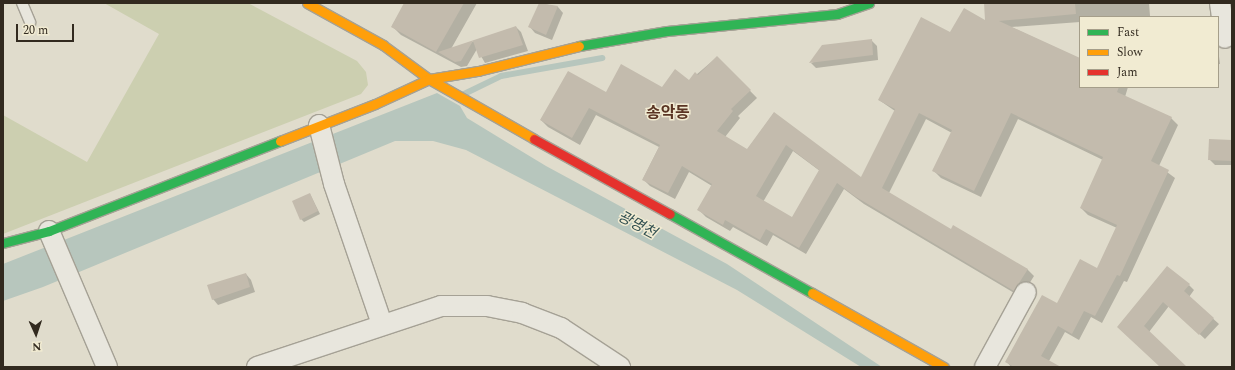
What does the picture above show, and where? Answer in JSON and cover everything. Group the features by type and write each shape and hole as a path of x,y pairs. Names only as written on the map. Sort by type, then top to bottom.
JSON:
{"street":[{"path":"307,3 383,45 429,79 446,87 464,100 944,367"},
{"path":"3,243 51,238 319,132 429,79 478,71 564,49 667,31 837,14 869,3"},
{"path":"1220,3 1225,38"},
{"path":"319,132 331,174 382,324"},
{"path":"51,238 69,283 107,367"},
{"path":"986,367 1026,292"},
{"path":"257,367 382,324 441,306 487,306 522,313 561,328 620,367"}],"lane":[{"path":"22,3 30,22"}],"green space":[{"path":"104,3 248,3 357,61 366,72 368,85 361,94 3,234 3,115 87,162 159,34"}],"water":[{"name":"광명천","path":"437,93 460,106 467,118 546,166 727,264 882,367 861,367 737,290 466,150 433,141 395,141 43,287 3,301 3,264"}],"building":[{"path":"404,3 464,3 436,52 391,27"},
{"path":"539,3 558,6 546,35 528,27"},
{"path":"984,3 1075,3 1076,14 999,21 1079,58 1079,88 1119,88 1117,92 1172,117 1151,161 1169,170 1120,276 1117,275 1095,316 1084,311 1072,334 1058,326 1041,356 1061,367 1014,367 1005,362 1042,295 1057,303 1080,259 1097,268 1117,225 1080,208 1103,157 1011,113 974,191 932,171 952,130 919,113 882,188 951,229 953,225 1028,269 1014,291 856,197 837,183 799,248 766,229 760,240 725,220 723,225 697,210 712,184 682,166 668,193 642,180 660,145 589,108 572,138 540,120 568,71 606,92 621,64 662,87 675,69 689,80 695,72 698,75 717,56 751,90 731,109 733,111 717,131 747,149 774,112 861,177 895,109 878,100 921,17 950,32 964,8 985,20","holes":["786,145 819,170 792,217 756,196"]},
{"path":"516,26 523,45 479,58 473,41 461,61 455,62 438,52"},
{"path":"872,39 873,55 809,63 822,45"},
{"path":"1209,139 1232,140 1232,161 1208,160"},
{"path":"310,193 318,211 300,220 292,201"},
{"path":"1167,266 1190,284 1184,291 1214,318 1199,335 1163,302 1144,326 1187,367 1160,367 1117,327"},
{"path":"246,273 250,287 212,300 207,285"}],"waterway":[{"path":"464,94 501,76 602,58"}],"traffic: fast":[{"path":"579,46 667,31 837,14 869,3"},
{"path":"3,243 49,231 280,141"},
{"path":"670,214 812,293"}],"traffic: slow":[{"path":"307,3 383,45 429,79 534,139"},
{"path":"280,141 375,104 429,79 478,71 579,46"},
{"path":"812,293 944,367"}],"traffic: jam":[{"path":"534,139 670,214"}],"district":[{"name":"송악동","path":"668,113"}]}
